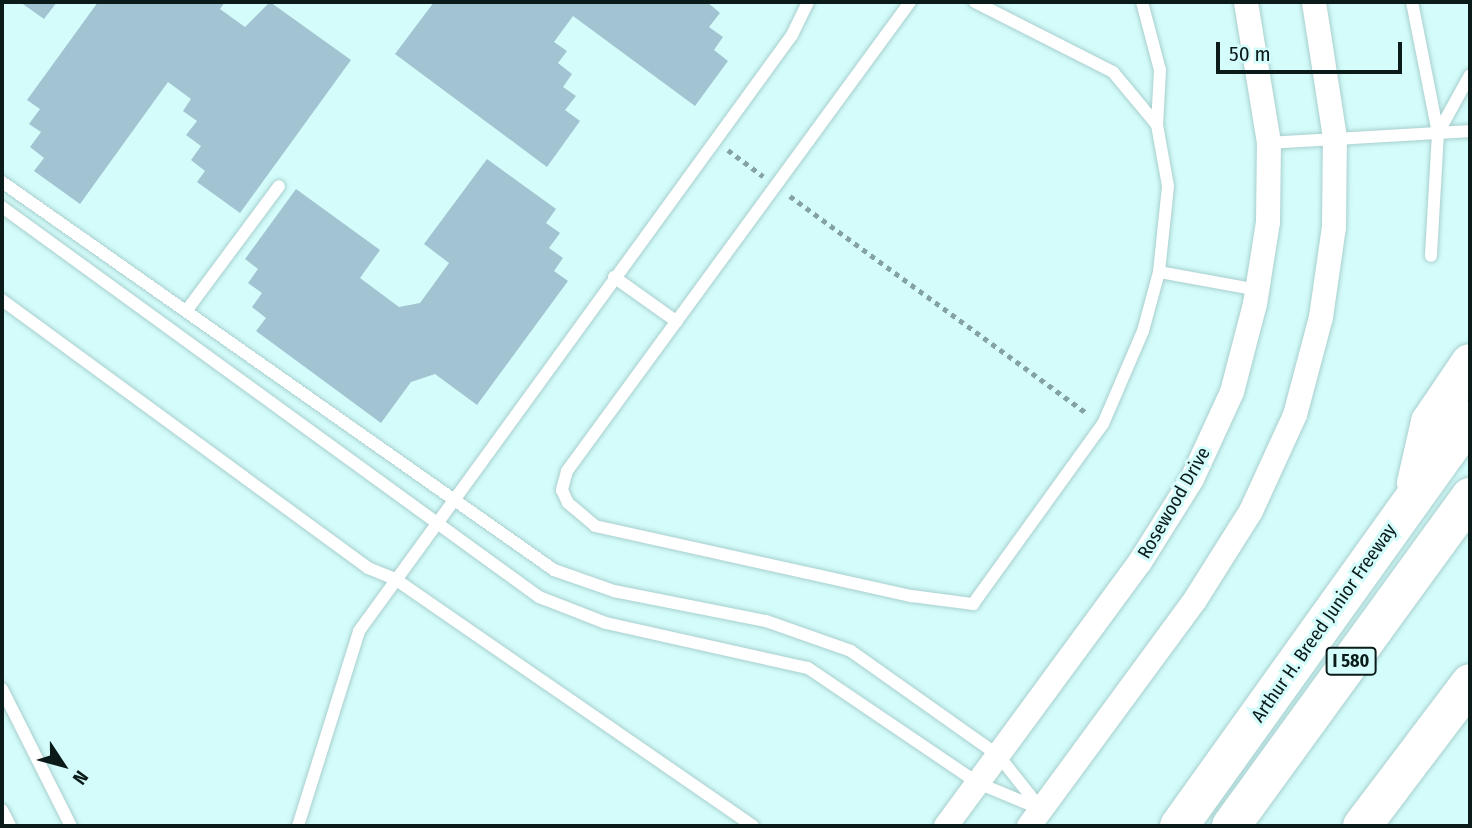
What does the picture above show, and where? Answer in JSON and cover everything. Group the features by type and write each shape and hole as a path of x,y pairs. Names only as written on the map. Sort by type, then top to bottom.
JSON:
{"highway":[{"path":"1413,499 1430,422 1470,363"},
{"name":"Arthur H. Breed Junior Freeway","path":"1179,826 1470,420"},
{"name":"I 580","path":"1231,826 1470,497"},
{"path":"1362,826 1470,683"}],"street":[{"name":"Rosewood Drive","path":"946,826 1140,562 1192,479 1232,393 1258,290 1268,222 1269,143 1246,2"},
{"path":"1035,818 1195,600 1251,511 1294,415 1321,317 1334,227 1335,138 1314,2"}],"lane":[{"path":"298,826 359,631 450,500 792,35 808,2"},
{"path":"911,2 568,471 562,490 568,503 596,526 912,597 973,604 1103,424 1143,331 1159,272 1168,186 1157,125 1160,70 1142,2"},
{"path":"975,2 1113,72 1157,125"},
{"path":"1412,2 1438,133 1431,256"},
{"path":"1438,133 1470,75"},
{"path":"1269,143 1470,131"},
{"path":"2,182 187,310 450,500 554,570 614,591 766,621 851,651 998,755 1035,818"},
{"path":"187,310 279,186"},
{"path":"2,207 432,525 539,597 606,623 808,668 978,783 1035,818"},
{"path":"1159,272 1258,290"},
{"path":"614,277 677,322"},
{"path":"2,300 368,568 395,579 753,826"},
{"path":"2,689 71,826"},
{"path":"2,810 10,826"}],"path":[{"path":"714,140 1103,424"}],"building":[{"path":"20,2 57,2 44,19"},
{"path":"98,2 225,2 220,9 245,27 270,2 351,60 240,213 197,182 205,171 191,160 201,146 186,135 197,121 183,111 191,99 168,82 80,204 34,171 44,158 30,147 41,132 29,124 40,109 27,100"},
{"path":"434,2 707,2 720,13 709,27 723,37 714,50 728,61 695,106 573,16 554,42 567,51 558,63 572,74 563,87 576,96 565,110 580,121 547,167 395,54"},
{"path":"487,159 556,209 546,223 560,233 549,248 563,258 554,271 568,281 477,405 435,374 411,382 381,423 256,331 266,318 252,307 262,293 248,283 258,269 245,259 296,189 380,250 360,278 399,307 420,303 449,263 424,244"}]}
